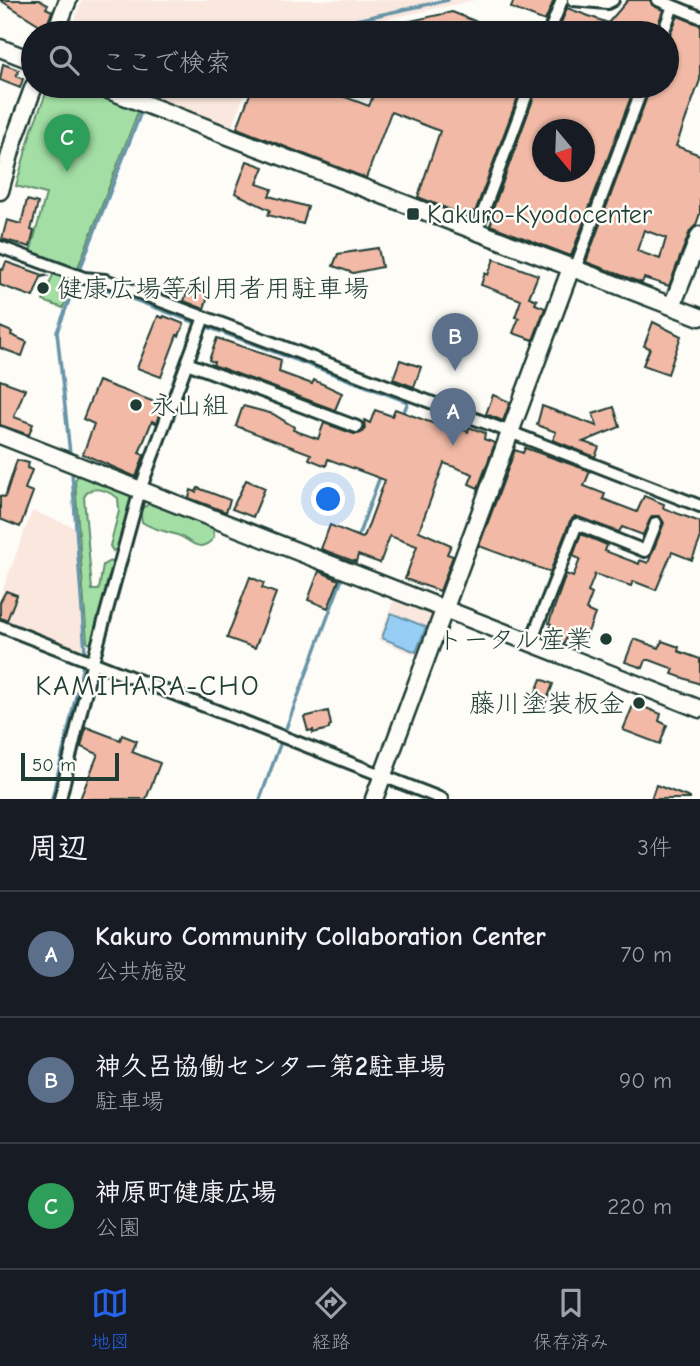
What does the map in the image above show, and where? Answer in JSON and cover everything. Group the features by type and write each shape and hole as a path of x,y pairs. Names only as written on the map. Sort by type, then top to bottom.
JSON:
{"street":[{"path":"554,21 562,0"},
{"path":"573,0 607,4 613,0"},
{"path":"658,0 700,17"},
{"path":"58,21 64,2"},
{"path":"667,21 673,6"},
{"path":"0,48 21,56"},
{"path":"0,191 14,140 30,98"},
{"path":"129,98 700,317"},
{"path":"476,231 526,98"},
{"path":"374,799 510,432 638,98"},
{"path":"672,306 699,241"},
{"path":"0,247 84,278 105,280 700,506"},
{"path":"60,799 93,662 140,490 204,317"},
{"path":"187,363 357,427"},
{"path":"0,435 700,709"},
{"path":"531,642 577,524 645,551 656,523"},
{"path":"0,626 442,799"}],"shaded area":[{"path":"82,0 475,0 378,21 74,21"},
{"path":"149,98 243,98 231,129"},
{"path":"32,511 74,527 83,653 0,621 0,597"},
{"path":"395,596 435,614 420,657 378,640"}],"green space":[{"path":"44,98 110,98 139,109 77,270 30,253 46,194 16,186 32,129"},
{"path":"54,272 74,280 63,308 43,301"},
{"path":"79,474 129,494 131,498 119,547 113,551 110,546 119,511 118,498 95,489 84,497 92,590 99,590 103,565 110,561 113,565 91,645 87,642 75,480"},
{"path":"151,503 207,523 213,529 214,537 207,544 198,546 180,536 146,525 142,522 140,509"}],"water":[{"path":"391,613 426,627 416,652 382,638"}],"building":[{"path":"0,0 39,0 48,5 46,8 52,11 48,21 34,21"},
{"path":"514,0 554,0 545,21 511,8"},
{"path":"628,0 650,0 652,5 663,10 659,21 610,21"},
{"path":"567,8 603,21 562,21"},
{"path":"452,12 475,21 410,21"},
{"path":"678,16 700,25 700,80 676,146 700,155 700,213 696,225 690,231 669,286 644,278 642,283 586,262 647,98 679,98 679,21 676,21","holes":["644,230 666,238 660,259 637,251"]},
{"path":"3,64 19,70 16,76 21,78 21,85 20,88 0,80"},
{"path":"248,98 348,98 369,106 372,98 518,98 475,212 471,211 468,217 418,197 440,131 391,112 366,178 237,128"},
{"path":"534,98 630,98 571,256 490,225 493,218 490,217"},
{"path":"247,161 264,167 257,184 272,189 269,196 308,207 303,224 268,215 270,210 235,193"},
{"path":"27,200 38,203 30,247 2,239 7,220 21,224"},
{"path":"378,248 382,267 353,273 333,266 338,254"},
{"path":"494,259 538,275 529,297 537,300 535,304 545,308 533,340 513,333 519,318 515,317 521,300 481,285"},
{"path":"6,262 46,276 41,277 33,297 0,285 0,269 3,270"},
{"path":"189,286 209,293 204,309 184,301"},
{"path":"158,316 184,324 161,377 137,368"},
{"path":"653,322 681,336 668,374 643,365 650,348 644,346"},
{"path":"0,327 27,342 22,356 0,348"},
{"path":"217,338 281,360 279,372 312,384 314,380 342,393 335,410 213,365 214,362 209,360"},
{"path":"400,360 421,367 414,387 393,379"},
{"path":"0,380 25,389 14,417 33,424 29,435 0,425"},
{"path":"98,381 163,405 156,423 152,421 139,453 144,455 136,477 83,454 94,424 83,419"},
{"path":"493,395 510,402 503,421 486,414"},
{"path":"243,406 273,414 294,427 293,430 318,439 324,423 354,434 361,433 365,429 364,420 370,423 375,410 392,416 395,409 448,429 450,425 468,432 469,427 485,433 484,439 495,443 478,488 469,484 473,474 444,463 419,531 451,545 447,554 453,556 440,591 405,579 417,546 390,536 380,563 358,555 356,562 321,549 330,525 364,537 385,480 328,459 326,466 309,459 311,454 236,426"},
{"path":"542,406 597,426 593,414 614,407 620,427 583,442 599,447 595,457 553,440 556,432 537,425"},
{"path":"525,448 590,471 584,486 605,494 603,499 637,512 644,496 664,504 663,508 700,522 700,540 692,560 672,552 656,590 633,581 631,586 595,574 588,592 592,594 586,610 595,614 586,637 569,631 564,644 549,638 549,623 566,574 573,577 580,559 573,556 581,534 607,545 605,551 639,564 640,560 648,563 664,523 659,516 652,516 643,535 622,527 619,532 575,516 570,521 550,572 479,546 515,450 523,453"},
{"path":"17,460 29,463 27,468 32,470 25,489 33,492 20,527 0,519 0,496 5,497"},
{"path":"246,480 265,488 253,517 232,509"},
{"path":"198,488 230,500 226,512 189,498 191,490 196,492"},
{"path":"319,571 339,580 328,608 308,600"},
{"path":"250,577 264,583 262,588 276,593 255,648 227,638"},
{"path":"6,591 17,595 7,620 0,618 0,602"},
{"path":"634,639 659,648 662,641 679,647 678,651 700,659 700,684 672,674 674,669 650,660 646,660 643,668 625,662"},
{"path":"541,679 553,684 542,712 530,707"},
{"path":"634,703 661,714 659,721 667,725 660,744 623,730"},
{"path":"328,711 331,725 329,729 313,733 313,730 308,731 304,717"},
{"path":"86,727 120,740 122,735 137,741 132,752 160,763 146,799 80,799 98,754 81,747"},
{"path":"656,785 690,798 690,799 651,799"}],"waterway":[{"path":"351,21 448,0"},
{"path":"80,269 141,112"},
{"path":"70,454 57,332 76,282"},
{"path":"75,283 103,288 194,322"},
{"path":"208,327 408,402 403,414"},
{"path":"72,472 85,652"},
{"path":"357,539 381,474"},
{"path":"285,731 343,576"},
{"path":"52,799 83,666"},
{"path":"260,799 281,742"}],"place":[{"name":"神原町健康広場","path":"67,172"},
{"name":"Kakuro-Kyodocenter","path":"413,214"},
{"name":"健康広場等利用者用駐車場","path":"43,288"},
{"name":"神久呂協働センター第2駐車場","path":"455,371"},
{"name":"永山組","path":"136,405"},
{"name":"Kakuro Community Collaboration Center","path":"453,446"},
{"name":"トータル産業","path":"606,639"},
{"name":"藤川塗装板金","path":"639,703"}],"district":[{"name":"KAMIHARA-CHO","path":"148,685"}]}
